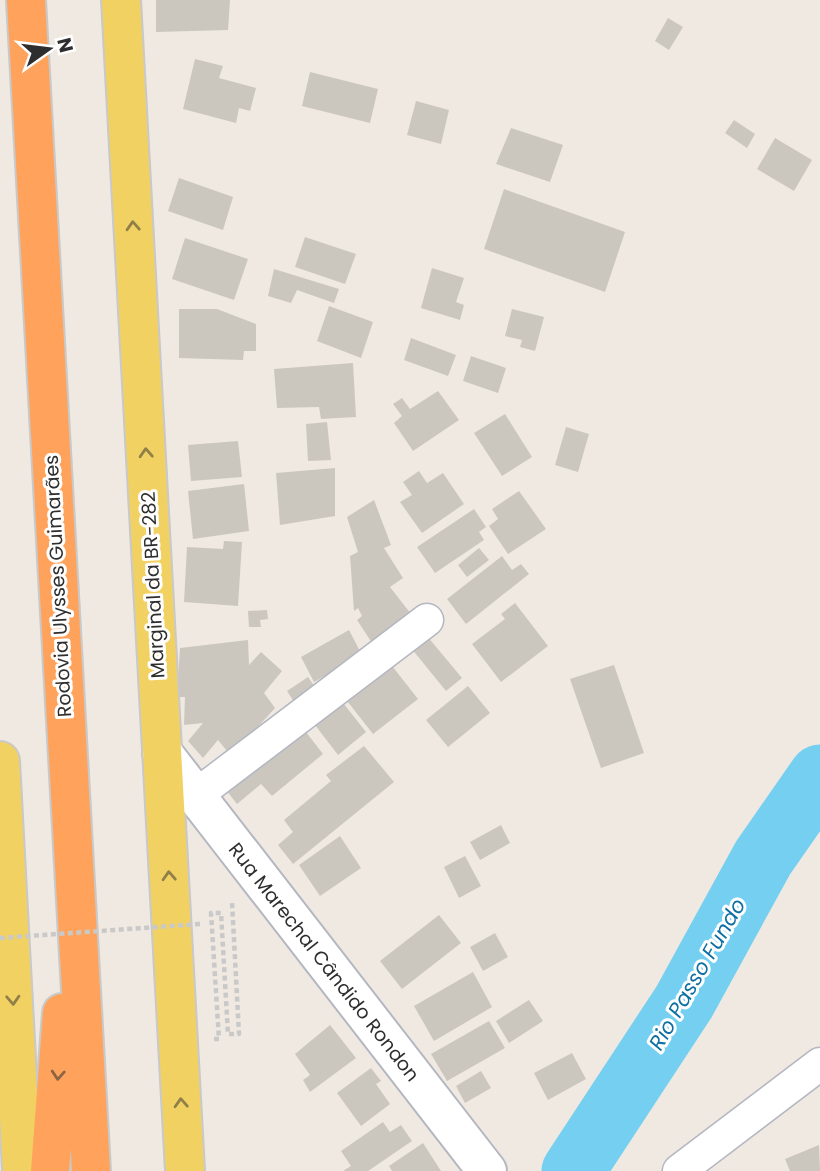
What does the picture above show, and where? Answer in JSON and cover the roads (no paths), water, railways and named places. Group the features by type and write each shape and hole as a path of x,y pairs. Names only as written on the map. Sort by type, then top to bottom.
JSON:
{"highway":[{"name":"Rodovia Ulysses Guimarães","path":"26,0 91,1171"},
{"path":"50,1171 74,861"}],"main road":[{"name":"Marginal da BR-282","path":"121,0 185,1171"},
{"path":"0,761 8,1054 23,1171"}],"street":[{"path":"195,796 427,620"},
{"name":"Rua Marechal Cândido Rondon","path":"162,752 487,1171"},
{"path":"679,1171 820,1064"}],"waterway":[{"name":"Rio Passo Fundo","path":"573,1171 684,1002 763,858 820,776"}]}
